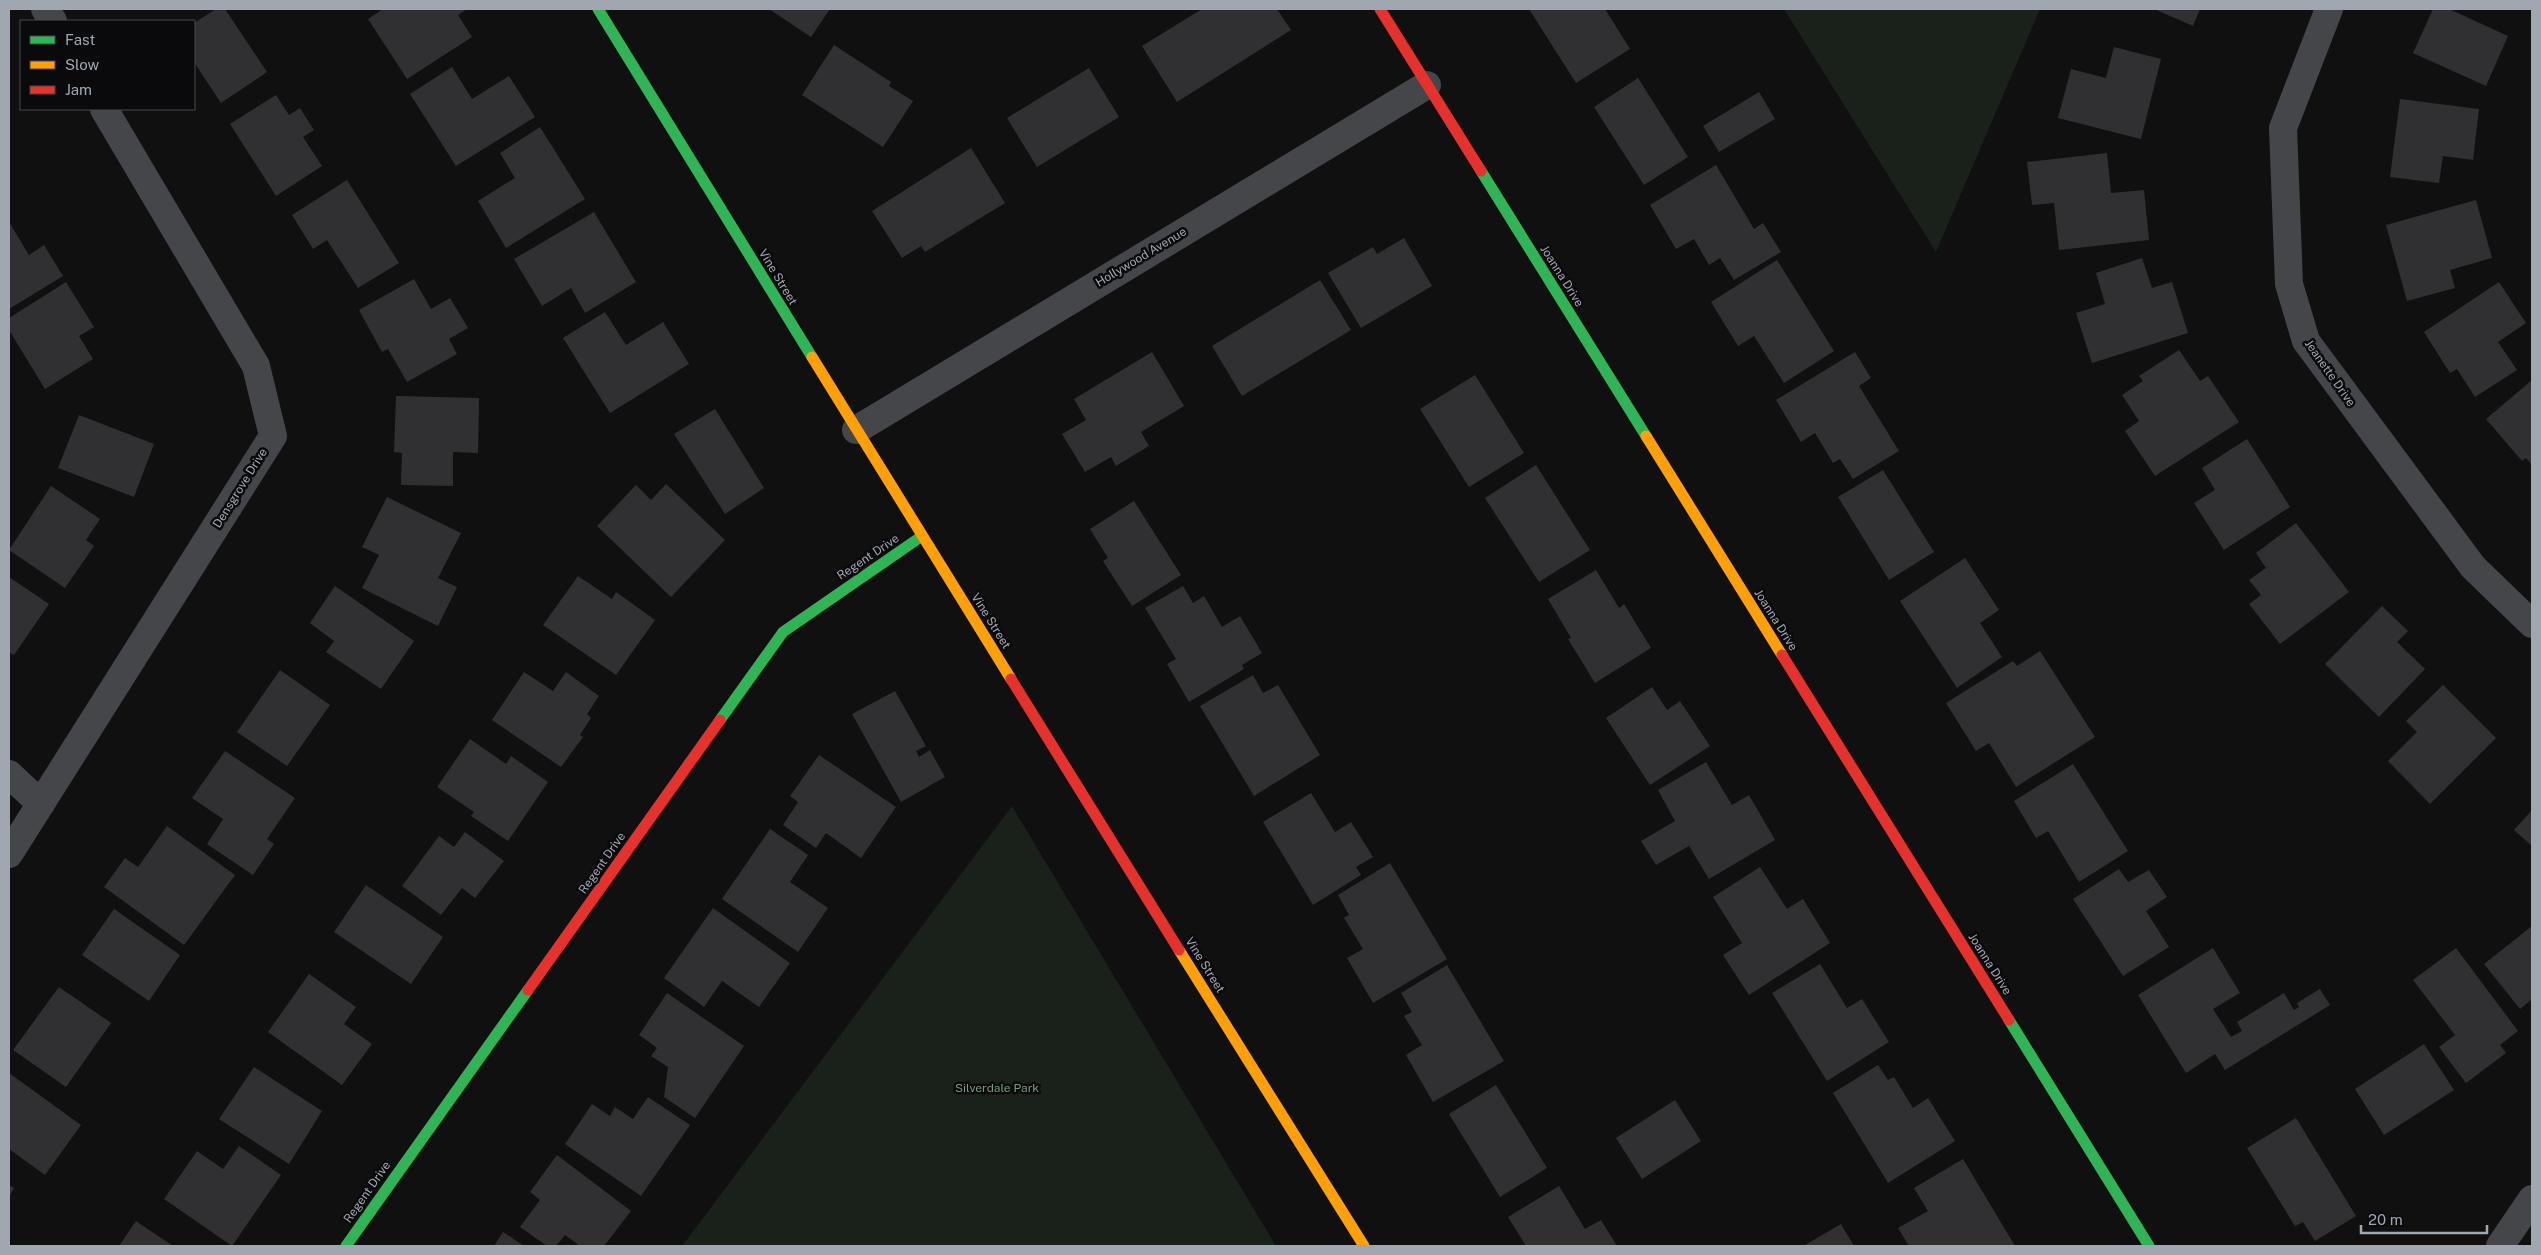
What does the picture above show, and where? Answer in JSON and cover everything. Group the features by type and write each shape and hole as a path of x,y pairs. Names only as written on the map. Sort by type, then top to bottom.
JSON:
{"street":[{"path":"45,9 52,20"},
{"name":"Vine Street","path":"598,9 856,430 1364,1246"},
{"name":"Joanna Drive","path":"1380,9 2149,1246"},
{"name":"Jeanette Drive","path":"2329,9 2283,128 2289,284 2306,341 2473,567 2532,624"},
{"name":"Hollywood Avenue","path":"856,430 1427,85"},
{"name":"Densgrove Drive","path":"9,854 273,436 256,366 105,110"},
{"name":"Regent Drive","path":"346,1246 783,632 922,536"},
{"path":"9,774 41,804"},
{"path":"2500,1246 2532,1199"}],"green space":[{"path":"1784,9 2040,9 1936,252"},
{"name":"Silverdale Park","path":"1012,806 1276,1246 682,1246"}],"building":[{"path":"216,9 225,9 267,72 221,103 195,64 195,22"},
{"path":"383,9 467,9 458,15 472,37 407,79 368,19"},
{"path":"769,9 830,9 811,37"},
{"path":"1202,9 1277,9 1291,30 1177,102 1142,46"},
{"path":"1529,9 1605,9 1630,49 1576,83"},
{"path":"2154,9 2200,9 2193,26"},
{"path":"2433,9 2449,9 2508,36 2486,86 2413,53"},
{"path":"834,45 891,82 889,86 913,101 883,147 802,95"},
{"path":"2114,47 2161,59 2141,139 2058,118 2071,69 2106,78"},
{"path":"452,67 472,99 509,76 535,117 456,166 410,94"},
{"path":"1089,68 1119,117 1037,167 1007,118"},
{"path":"1638,78 1688,157 1644,185 1594,107"},
{"path":"1759,92 1775,119 1719,152 1703,126"},
{"path":"276,95 289,115 300,108 314,130 303,137 322,166 276,196 230,124"},
{"path":"2400,99 2479,109 2473,160 2443,156 2439,183 2390,177"},
{"path":"540,127 585,199 506,248 478,201 515,178 500,153"},
{"path":"971,148 1005,203 925,252 921,246 902,258 872,211"},
{"path":"2107,153 2111,193 2144,190 2149,240 2059,250 2054,203 2032,205 2027,162"},
{"path":"1716,165 1754,229 1763,223 1781,252 1734,280 1720,258 1709,265 1694,239 1676,249 1650,205"},
{"path":"347,180 399,263 358,288 327,240 313,249 292,215"},
{"path":"2476,200 2492,258 2450,270 2455,288 2407,301 2386,225"},
{"path":"594,212 636,282 585,313 571,288 542,306 514,259"},
{"path":"9,222 29,255 44,245 63,276 9,309"},
{"path":"1404,238 1432,286 1361,328 1328,273 1373,247 1377,254"},
{"path":"2142,258 2152,288 2172,282 2188,333 2092,363 2076,313 2105,304 2096,273"},
{"path":"1777,260 1834,351 1784,383 1754,336 1738,346 1711,302"},
{"path":"414,279 431,309 450,298 468,328 449,339 457,354 407,382 388,349 382,352 359,310"},
{"path":"1320,280 1351,330 1242,396 1212,346"},
{"path":"66,282 94,327 79,336 93,359 45,389 9,330 9,318"},
{"path":"2499,282 2526,323 2498,342 2517,370 2475,397 2457,369 2450,373 2424,332"},
{"path":"605,312 626,345 663,322 689,364 610,413 563,338"},
{"path":"2179,350 2200,381 2208,376 2239,422 2155,476 2125,431 2139,421 2122,395 2143,381 2139,376"},
{"path":"1152,352 1184,406 1141,432 1149,446 1116,466 1111,457 1085,472 1062,434 1086,420 1074,399"},
{"path":"1855,352 1871,378 1859,386 1899,451 1853,479 1840,459 1833,463 1815,433 1801,442 1776,400"},
{"path":"1475,375 1524,453 1469,487 1420,409"},
{"path":"2532,380 2532,465 2526,458 2522,461 2486,419"},
{"path":"396,396 479,398 478,453 453,452 453,486 401,485 402,453 394,452"},
{"path":"715,409 764,488 725,514 674,434"},
{"path":"79,415 154,444 134,497 58,468"},
{"path":"2247,439 2290,507 2224,550 2194,503 2215,490 2202,468"},
{"path":"1536,465 1590,550 1539,582 1485,498"},
{"path":"1883,470 1934,552 1889,580 1838,497"},
{"path":"666,484 725,540 671,597 597,526 636,485 651,500"},
{"path":"51,486 100,519 86,540 94,546 65,588 9,550"},
{"path":"387,497 461,533 438,578 457,587 438,626 362,588 379,555 362,547"},
{"path":"1134,501 1181,575 1132,606 1103,561 1108,558 1090,529"},
{"path":"2296,523 2349,592 2280,644 2249,604 2261,595 2249,580 2266,568 2256,553"},
{"path":"1965,558 1999,610 1980,623 2002,657 1957,688 1900,601"},
{"path":"1596,570 1619,608 1624,604 1651,648 1595,683 1568,639 1571,638 1548,599"},
{"path":"578,576 612,599 616,592 655,620 616,675 543,625"},
{"path":"9,577 49,604 14,655 9,652"},
{"path":"335,586 414,641 381,689 326,652 334,641 310,623"},
{"path":"1183,586 1193,603 1204,596 1222,627 1240,616 1262,653 1242,665 1244,669 1189,702 1167,664 1176,659 1145,608"},
{"path":"2382,606 2408,631 2397,642 2425,669 2379,717 2325,664"},
{"path":"2040,651 2095,737 2016,787 1989,743 1976,751 1946,703 2013,661 2017,666"},
{"path":"280,670 330,705 287,766 237,732"},
{"path":"524,672 553,691 566,672 599,696 587,714 591,718 580,735 583,737 561,767 492,720"},
{"path":"1253,675 1263,693 1278,685 1320,755 1254,796 1200,706"},
{"path":"2443,685 2496,738 2430,804 2388,761 2417,732 2406,721"},
{"path":"1652,687 1667,710 1680,701 1710,746 1650,785 1606,718"},
{"path":"895,691 926,746 916,751 919,757 930,750 945,777 901,802 852,714"},
{"path":"470,739 506,764 511,756 548,782 508,841 471,816 474,812 437,787"},
{"path":"225,751 295,798 267,839 274,844 253,875 207,844 223,819 192,798"},
{"path":"819,755 896,807 861,858 826,833 816,848 783,825 798,802 790,796"},
{"path":"1706,762 1732,805 1749,795 1775,840 1709,879 1689,846 1656,865 1641,841 1675,821 1658,790"},
{"path":"2073,764 2128,851 2079,882 2048,831 2036,838 2014,801"},
{"path":"1311,793 1335,832 1351,822 1373,857 1356,867 1361,875 1313,905 1263,822"},
{"path":"2532,810 2532,846 2514,830"},
{"path":"167,826 235,875 184,945 104,887 125,858 138,867"},
{"path":"770,829 808,855 790,882 828,908 798,952 722,899"},
{"path":"465,832 504,861 475,898 462,888 441,915 402,886 439,836 454,847"},
{"path":"1390,863 1447,959 1373,1003 1347,958 1363,949 1344,918 1349,915 1338,895"},
{"path":"1760,867 1787,909 1803,899 1830,943 1749,995 1723,955 1742,943 1713,897"},
{"path":"2119,869 2128,882 2149,870 2167,897 2146,911 2169,947 2123,976 2073,899"},
{"path":"366,885 443,937 411,984 334,932"},
{"path":"713,908 790,963 759,1007 722,981 704,1007 664,978"},
{"path":"114,909 180,955 149,1001 82,955"},
{"path":"2532,926 2532,999 2520,1009 2484,964"},
{"path":"2213,948 2240,993 2213,1009 2231,1037 2242,1031 2237,1022 2284,993 2294,1010 2299,1007 2297,1003 2320,989 2330,1005 2225,1070 2215,1054 2186,1073 2138,995"},
{"path":"2456,948 2518,1031 2500,1045 2506,1053 2466,1083 2439,1047 2455,1035 2413,980"},
{"path":"1820,964 1847,1008 1862,999 1889,1042 1827,1081 1772,993"},
{"path":"1447,965 1504,1061 1433,1102 1406,1055 1422,1045 1404,1016 1412,1012 1401,993"},
{"path":"309,974 356,1007 344,1024 372,1044 342,1085 268,1032"},
{"path":"59,987 111,1023 66,1087 13,1050"},
{"path":"667,993 744,1046 695,1118 664,1097 668,1067 651,1056 657,1048 639,1035"},
{"path":"2424,1044 2454,1090 2384,1135 2355,1089"},
{"path":"1878,1065 1888,1080 1894,1077 1913,1108 1928,1098 1955,1141 1888,1183 1833,1093"},
{"path":"254,1067 322,1111 289,1164 219,1119"},
{"path":"9,1073 81,1125 45,1175 9,1149"},
{"path":"1496,1085 1547,1168 1500,1197 1449,1114"},
{"path":"648,1097 690,1125 641,1196 565,1144 592,1104 610,1116 615,1107 633,1119"},
{"path":"1675,1100 1701,1141 1642,1179 1616,1138"},
{"path":"2296,1118 2356,1216 2315,1241 2303,1222 2295,1226 2247,1148"},
{"path":"239,1146 281,1175 232,1246 164,1199 197,1151 223,1169"},
{"path":"557,1155 631,1211 604,1246 580,1246 565,1235 556,1246 547,1246 520,1227 540,1200 530,1192"},
{"path":"1963,1159 2015,1246 1909,1246 1898,1228 1928,1211 1914,1188"},
{"path":"9,1185 14,1188 9,1197"},
{"path":"1559,1186 1585,1229 1601,1220 1617,1246 1526,1246 1508,1217"},
{"path":"136,1221 173,1246 119,1246"},
{"path":"1841,1224 1854,1246 1805,1245"},
{"path":"503,1232 524,1246 494,1246"}],"traffic: fast":[{"path":"598,9 812,357"},
{"path":"1481,171 1646,436"},
{"path":"720,720 783,632 922,536"},
{"path":"346,1246 528,990"},
{"path":"2009,1020 2149,1246"}],"traffic: slow":[{"path":"812,357 1011,679"},
{"path":"1646,436 1782,655"},
{"path":"1179,950 1364,1246"}],"traffic: jam":[{"path":"1380,9 1481,171"},
{"path":"1782,655 2009,1020"},
{"path":"1011,679 1179,950"},
{"path":"528,990 720,720"}]}
